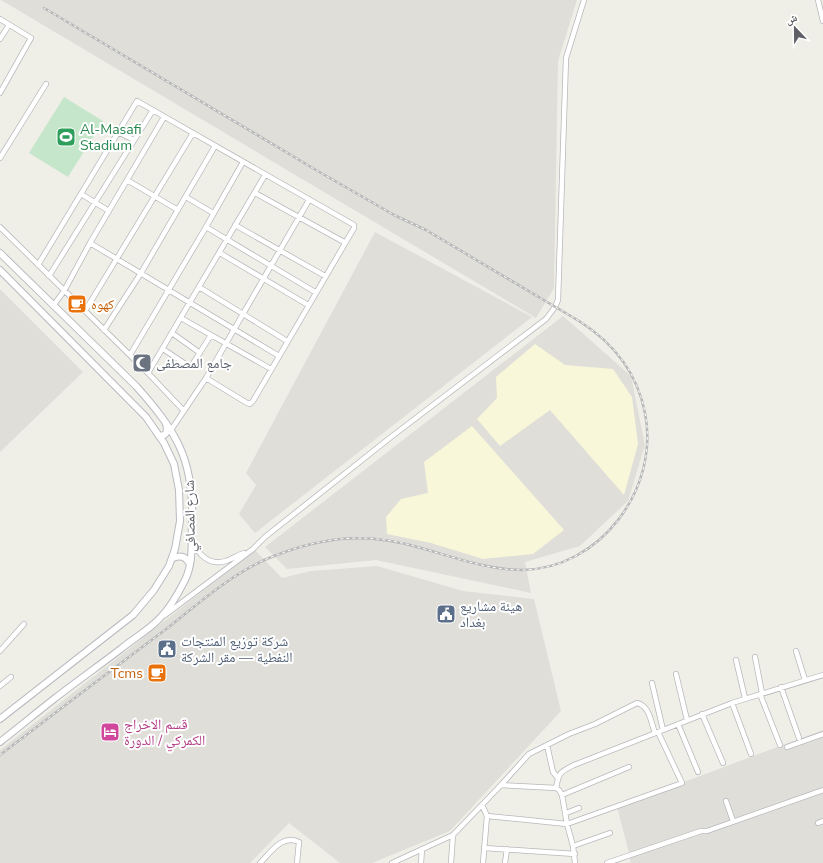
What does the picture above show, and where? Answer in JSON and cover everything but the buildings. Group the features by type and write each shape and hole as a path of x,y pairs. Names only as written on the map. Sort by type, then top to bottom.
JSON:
{"main road":[{"name":"شارع المصافي","path":"0,254 136,386 176,436 188,467 191,485 192,557 185,579 160,618 0,742"},
{"name":"شارع المصافي","path":"0,270 146,417 160,438 174,469 178,490 180,521 169,566 154,590 133,616 0,719"},
{"path":"38,308 45,306 48,301"},
{"path":"47,316 54,307"},
{"path":"160,438 167,432 166,422"},
{"path":"160,438 171,430"},
{"path":"174,469 181,465 188,467"},
{"path":"172,558 183,556 190,564"}],"street":[{"path":"160,618 253,549 265,537 385,442 546,319 555,307 558,300 566,58 584,0"},
{"path":"818,0 823,21"},
{"path":"0,19 31,38 0,93"},
{"path":"0,39 9,25"},
{"path":"0,158 46,84"},
{"path":"38,265 137,101 354,226 250,404 247,404 206,378"},
{"path":"49,276 153,110"},
{"path":"54,307 164,117"},
{"path":"118,132 134,140"},
{"path":"85,311 193,134"},
{"path":"104,330 141,272 215,146"},
{"path":"130,356 243,162"},
{"path":"148,373 265,175"},
{"path":"127,180 178,210"},
{"path":"255,193 344,242"},
{"path":"81,194 109,211"},
{"path":"186,197 213,213"},
{"path":"171,430 206,378 300,218 309,200"},
{"path":"236,224 325,276"},
{"path":"206,227 315,292"},
{"path":"0,228 148,373 184,411"},
{"path":"90,243 141,272 168,290 279,356"},
{"path":"220,253 308,305"},
{"path":"200,287 287,341"},
{"path":"181,318 271,369"},
{"path":"172,333 200,353"},
{"path":"162,349 187,365 192,365 211,335"},
{"path":"191,537 194,545 202,556 212,561 225,562 253,549"},
{"path":"0,651 24,624"},
{"path":"796,651 805,680"},
{"path":"755,657 761,693 780,745"},
{"path":"736,660 745,698"},
{"path":"676,674 687,720"},
{"path":"556,788 560,774 574,765 745,698 823,674"},
{"path":"0,686 11,677"},
{"path":"652,683 659,732"},
{"path":"782,687 799,738"},
{"path":"392,863 453,835 529,754 637,703 642,704 647,710 659,732 682,783 567,824 487,816"},
{"path":"732,703 751,754"},
{"path":"702,714 723,763"},
{"path":"678,724 698,772"},
{"path":"787,747 823,734"},
{"path":"547,745 553,772 558,778"},
{"path":"562,795 629,767"},
{"path":"501,785 556,788 559,790 562,795 567,824 573,846 575,863"},
{"path":"608,863 823,790"},
{"path":"726,801 733,821"},
{"path":"482,804 487,816 483,863"},
{"path":"566,814 579,808"},
{"path":"573,846 610,833"},
{"path":"451,863 453,835"},
{"path":"260,863 265,860 283,841 292,839 299,842 297,863"},
{"path":"484,848 574,854"},
{"path":"421,863 422,849"},
{"path":"505,863 506,849"}],"shaded area":[{"path":"1,0 577,0 558,61 554,288 536,318"},
{"path":"375,232 532,317 255,533 239,514 256,485 246,473"},
{"path":"0,289 83,372 0,452"},
{"path":"563,316 631,376 645,445 628,501 580,546 525,562 531,593 376,560 287,569 265,547"},
{"path":"255,550 282,578 311,571 377,566 463,591 534,599 561,711 450,831 372,863 340,863 289,823 250,863 0,863 0,750"},
{"path":"823,730 823,863 630,863 630,857 617,807"}],"green space":[{"name":"Al-Masafi Stadium","path":"64,97 103,121 68,177 29,153"}],"sand":[{"path":"535,344 565,365 613,369 632,397 638,444 624,495 550,410 500,446 477,419 497,398 496,377"},
{"path":"472,426 564,530 533,554 483,559 431,543 387,534 386,517 401,499 428,493 424,462"}],"railway":[{"path":"0,755 231,579 259,562 293,549 329,540 365,538 402,543 496,568 522,570 550,566 576,556 599,540 618,520 633,496 643,469 647,442 645,413 636,384 622,360 613,349 592,330 426,230 394,215 316,170 44,8"}],"place":[{"name":"Al-Masafi Stadium","path":"66,137"},
{"name":"كهوه","path":"77,304"},
{"name":"جامع المصطفى","path":"142,363"},
{"name":"هيئة مشاريع بغداد","path":"446,614"},
{"name":"شركة توزيع المنتجات النفطية — مقر الشركة","path":"167,649"},
{"name":"Tcms","path":"157,673"},
{"name":"قسم الاخراج الكمركي / الدورة","path":"110,732"}]}
